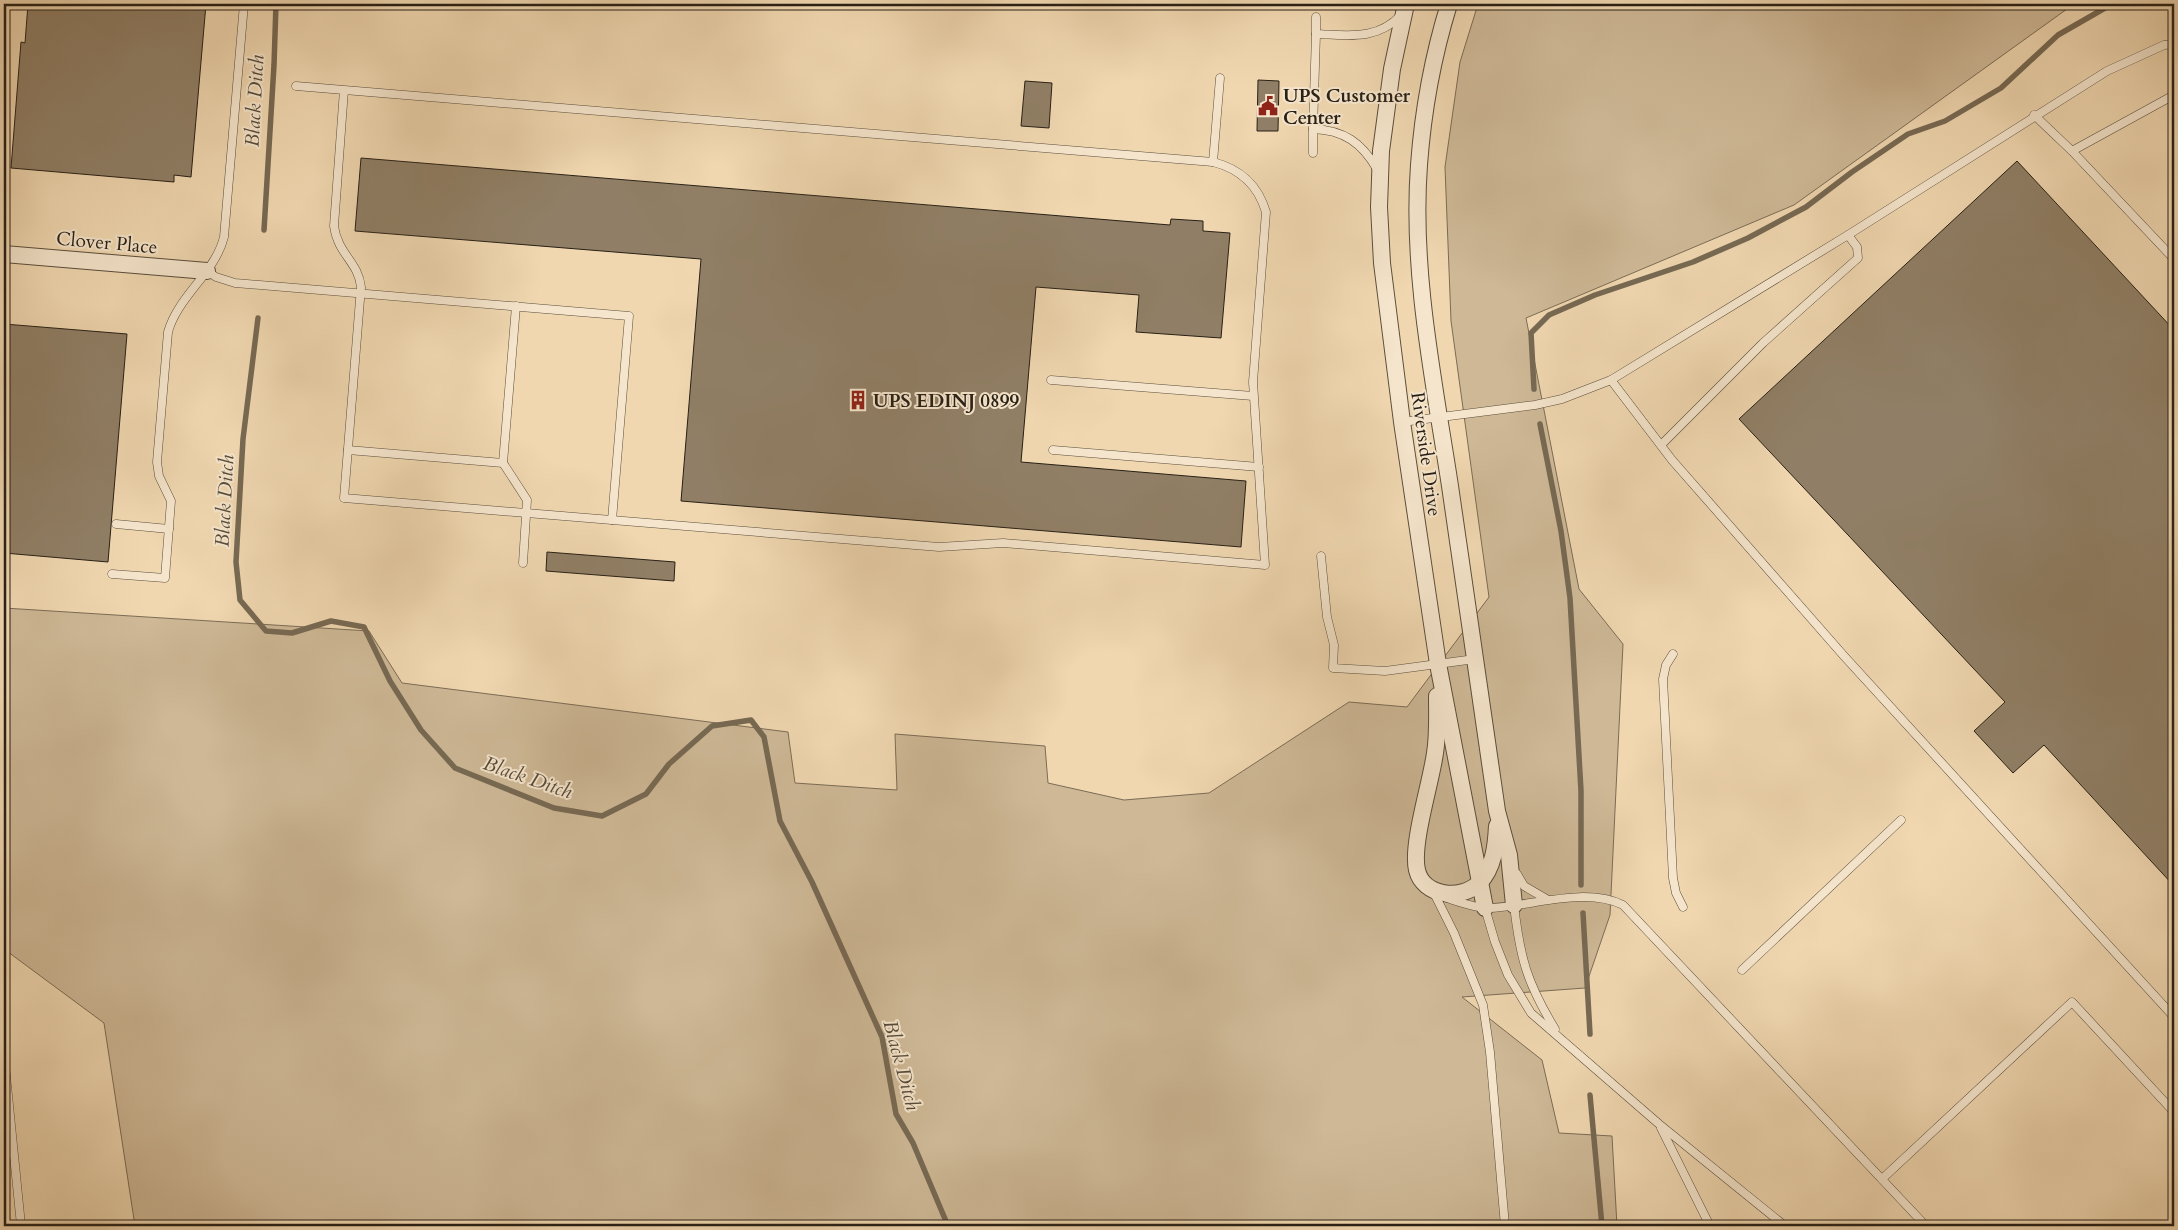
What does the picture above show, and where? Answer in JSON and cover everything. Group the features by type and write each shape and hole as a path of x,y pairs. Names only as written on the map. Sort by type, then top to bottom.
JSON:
{"street":[{"name":"Riverside Drive","path":"1449,4 1439,38 1426,100 1419,166 1421,268 1440,418 1497,811 1509,854 1514,905"},
{"name":"Riverside Drive","path":"1405,8 1388,94 1380,174 1380,235 1384,287 1438,664 1486,908"},
{"name":"Clover Place","path":"4,254 207,271"},
{"path":"1438,664 1435,754 1416,861 1420,879 1432,890 1456,893 1465,892 1480,883 1495,852 1497,811"}],"lane":[{"path":"112,574 165,578 171,501 159,476 157,462 168,332 176,314 220,250 225,231 244,4"},
{"path":"1316,34 1362,34 1381,31 1405,8"},
{"path":"1313,153 1316,17"},
{"path":"1402,422 1534,405 1562,399 1611,380 1848,235 2106,71 2164,45 2174,44"},
{"path":"1214,162 1220,78"},
{"path":"296,86 1214,162 1230,168 1251,182 1260,195 1266,212 1254,367 1254,396 1265,565 1003,543 939,547 344,498 361,294 358,273 340,250 334,226 344,90"},
{"path":"2072,150 2174,95"},
{"path":"2034,115 2072,150 2174,259"},
{"path":"1313,129 1326,130 1360,145 1380,174"},
{"path":"1661,445 1764,343 1858,258 1857,247 1848,235"},
{"path":"207,271 216,277 235,283 628,316 612,520"},
{"path":"516,306 503,463 528,500 523,563"},
{"path":"1051,380 1254,396"},
{"path":"1611,380 1661,445 1844,656 2174,1017"},
{"path":"348,450 503,463"},
{"path":"1053,450 1259,467"},
{"path":"116,524 169,529"},
{"path":"1321,556 1325,607 1334,645 1333,668 1385,671 1475,659"},
{"path":"1673,654 1666,665 1663,680 1673,878 1676,893 1683,907"},
{"path":"1742,970 1901,820"},
{"path":"1509,854 1519,880 1524,886 1548,900"},
{"path":"1432,890 1446,898 1486,908 1548,900 1605,898 1629,910 1926,1226"},
{"path":"1432,890 1454,933 1483,1005 1490,1052 1505,1226"},
{"path":"1514,905 1519,947 1525,970 1542,1008 1558,1036"},
{"path":"1486,908 1495,942 1515,988 1531,1013 1659,1124 1786,1226"},
{"path":"1882,1179 2072,1002 2174,1112"},
{"path":"4,1056 21,1225"},
{"path":"1659,1124 1710,1226"}],"shaded area":[{"path":"1478,4 2074,4 1794,205 1526,318 1579,589 1623,644 1610,915 1585,988 1462,997 1542,1060 1559,1133 1612,1136 1617,1226 135,1226 104,1023 4,949 4,608 369,631 402,683 788,732 795,783 897,790 895,734 1045,746 1048,783 1124,800 1209,793 1349,702 1407,707 1489,597 1451,321 1445,167 1460,62"}],"building":[{"path":"28,4 206,4 191,177 174,175 174,182 11,168 21,42 25,43"},
{"name":"UPS Customer Center","path":"1258,80 1279,81 1278,131 1257,131"},
{"path":"1025,81 1052,83 1049,128 1021,126"},
{"name":"UPS EDINJ 0899","path":"361,158 1170,225 1171,219 1203,221 1203,231 1230,233 1221,338 1136,332 1139,295 1036,287 1021,462 1246,481 1241,547 681,501 701,259 355,231"},
{"path":"2017,161 2174,330 2174,886 2044,745 2013,773 1974,731 2005,702 1739,419"},
{"path":"4,324 127,334 108,562 4,553"},
{"path":"547,552 675,562 674,581 546,571"}],"waterway":[{"name":"Black Ditch","path":"264,230 276,4"},
{"path":"1534,389 1531,333 1549,315 1595,295 1693,262 1748,238 1806,207 1852,172 1908,134 1945,121 2001,88 2058,35 2112,4"},
{"name":"Black Ditch","path":"258,318 243,439 236,562 240,600 266,631 292,633 331,621 364,627 390,681 421,730 455,768 554,808 602,816 646,794 669,764 712,726 751,720 764,737 780,821 812,882 882,1037 896,1114 913,1143 948,1226"},
{"path":"1540,424 1561,531 1570,598 1581,791 1581,885"},
{"path":"1583,913 1590,1034"},
{"path":"1590,1095 1602,1226"}],"place":[{"name":"UPS Customer Center","path":"1268,106"},
{"name":"UPS EDINJ 0899","path":"858,400"}]}
